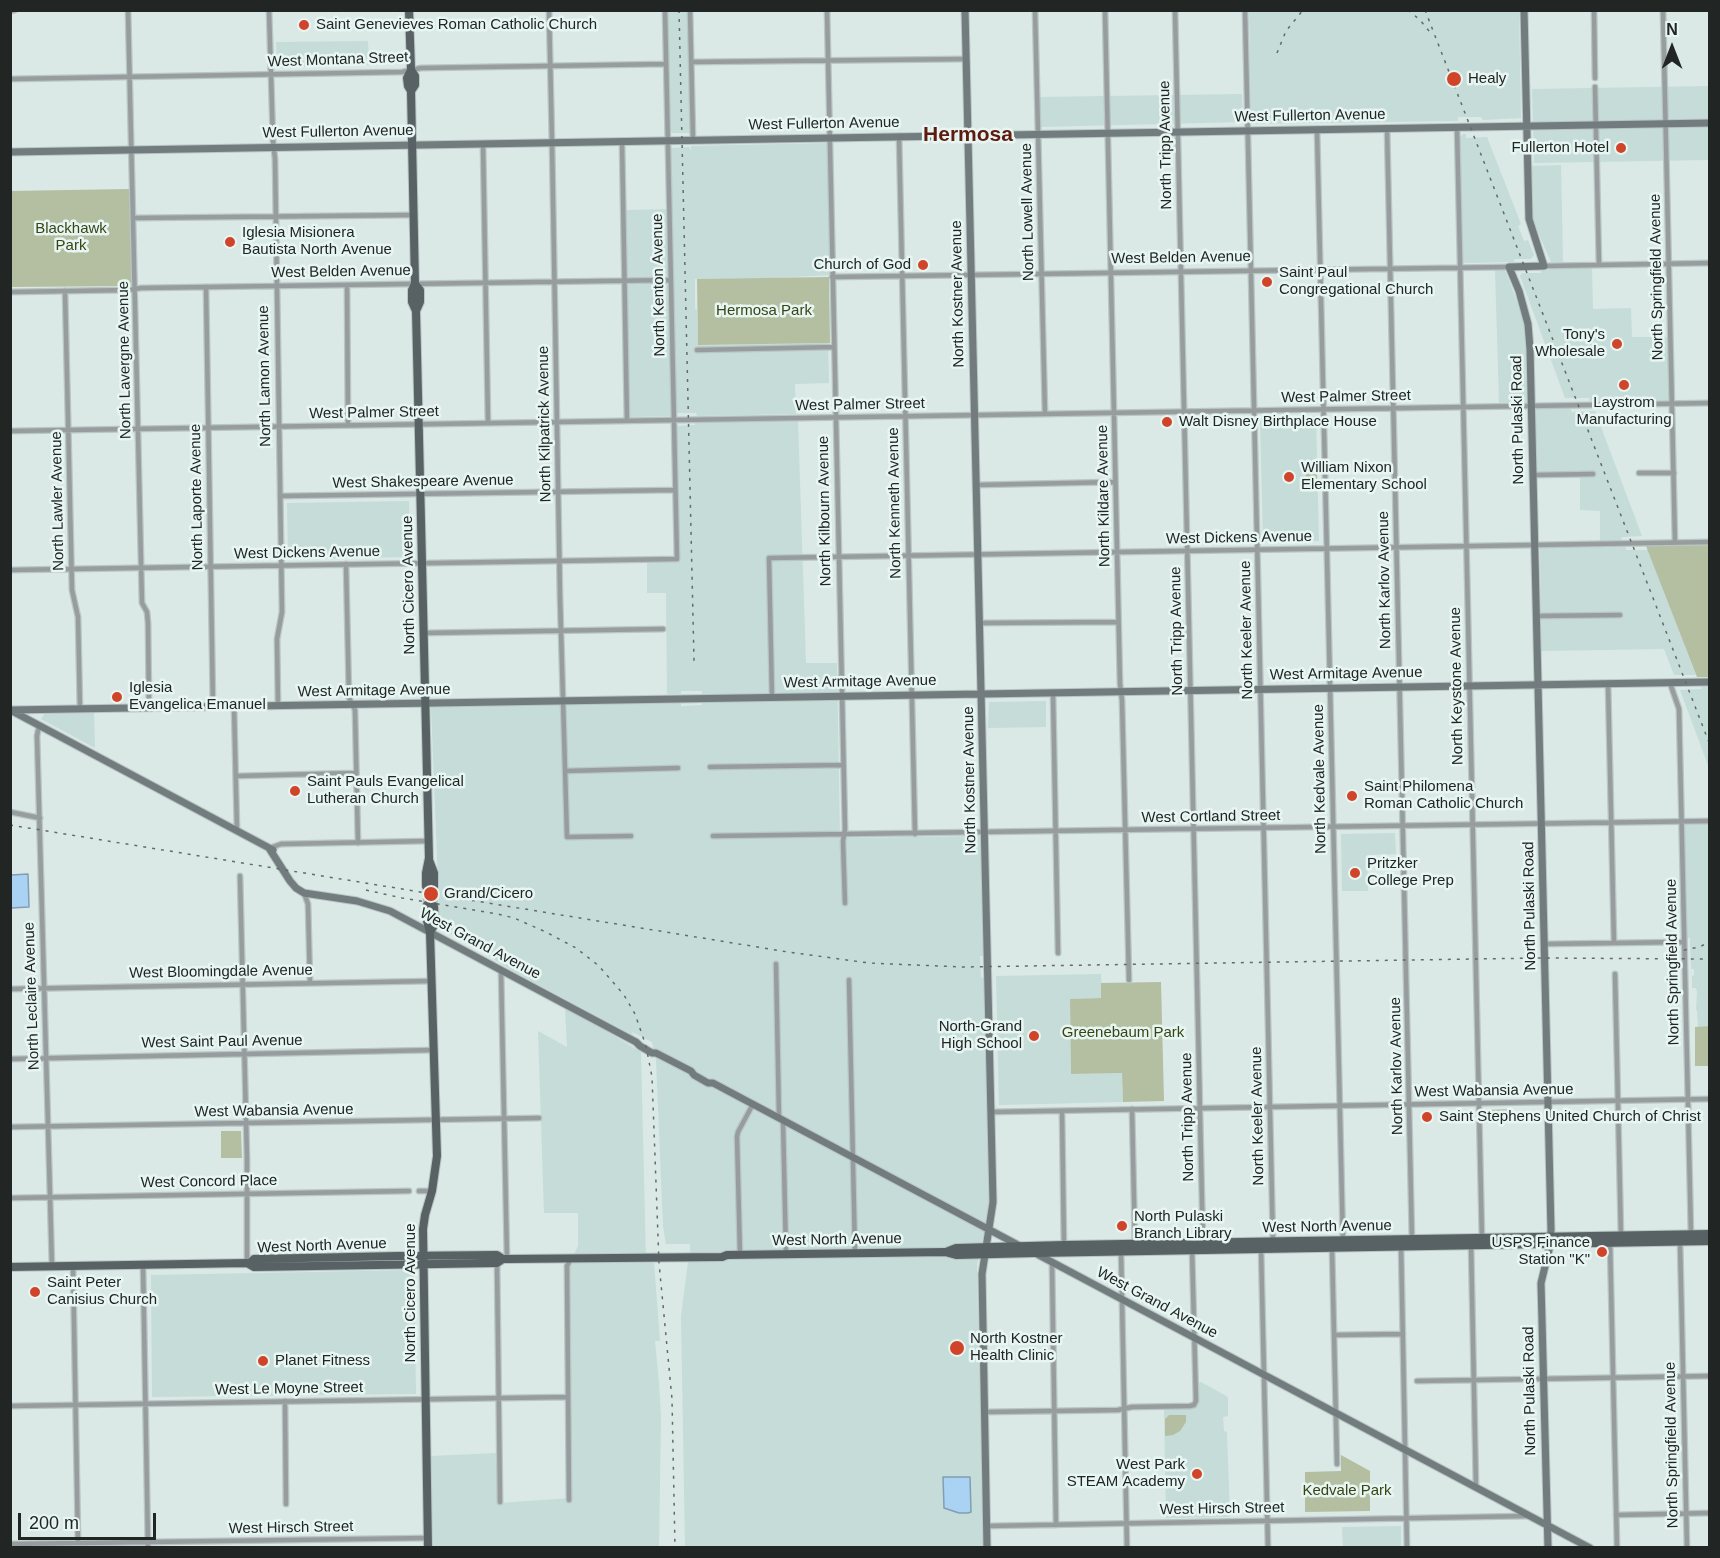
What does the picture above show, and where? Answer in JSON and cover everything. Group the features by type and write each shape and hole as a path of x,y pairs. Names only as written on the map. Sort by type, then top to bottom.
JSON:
{"main road":[{"name":"North Cicero Avenue","path":"409,10 411,70 415,85 411,91 416,284 420,290 420,302 416,311 428,841 429,858 434,873 430,887"},
{"name":"North Kostner Avenue","path":"965,10 993,1202 985,1250 982,1289 987,1548"},
{"path":"1524,10 1529,219 1545,266"},
{"name":"West Fullerton Avenue","path":"10,152 1710,123"},
{"name":"West Belden Avenue","path":"1509,267 1545,266"},
{"name":"North Pulaski Road","path":"1509,267 1519,291 1529,329 1532,406 1551,1206 1550,1241 1541,1283 1548,1548"},
{"name":"West Armitage Avenue","path":"10,710 1710,682"},
{"path":"37,725 42,709"},
{"path":"10,710 269,848 284,861 304,893"},
{"name":"West Grand Avenue","path":"304,893 369,904 390,911 636,1042 642,1042 654,1048 656,1053 691,1071 703,1074 710,1078 712,1083 1590,1548"},
{"name":"North Cicero Avenue","path":"428,1548 423,1229 437,1156 430,932 435,924 431,906"},
{"name":"West North Avenue","path":"1691,1238 1710,1234"},
{"name":"West North Avenue","path":"985,1250 1020,1246 1064,1249 1680,1238 1710,1241"},
{"name":"West North Avenue","path":"10,1267 248,1263 254,1259 423,1260 497,1255 502,1260 722,1252 727,1255 740,1255 946,1252 956,1248 1035,1253 1064,1249"}],"street":[{"name":"North Lavergne Avenue","path":"128,10 142,603 147,612 148,623 149,708"},
{"name":"North Lamon Avenue","path":"268,10 276,217 282,612 277,639 278,706"},
{"name":"North Kilpatrick Avenue","path":"549,10 562,701 567,837 631,836"},
{"name":"North Kenton Avenue","path":"665,10 677,559"},
{"path":"690,10 693,140"},
{"name":"North Kilbourn Avenue","path":"826,10 845,903"},
{"name":"North Lowell Avenue","path":"1035,10 1045,414"},
{"name":"North Kildare Avenue","path":"1105,10 1129,980"},
{"name":"North Tripp Avenue","path":"1175,10 1203,1246"},
{"name":"North Keeler Avenue","path":"1245,10 1273,1245"},
{"path":"1594,10 1595,78"},
{"name":"North Springfield Avenue","path":"1663,10 1675,543"},
{"path":"691,62 966,59"},
{"name":"West Montana Street","path":"10,79 271,75 402,72 421,68 666,64"},
{"path":"1595,87 1599,265"},
{"name":"North Keystone Avenue","path":"1457,127 1482,1242"},
{"name":"North Karlov Avenue","path":"1387,128 1412,1243"},
{"name":"North Kedvale Avenue","path":"1317,129 1343,1244"},
{"name":"North Kenneth Avenue","path":"899,136 915,834"},
{"path":"622,141 627,421"},
{"path":"483,143 488,423"},
{"path":"134,218 414,215"},
{"name":"West Belden Avenue","path":"1545,266 1710,263"},
{"name":"West Belden Avenue","path":"832,277 1509,267"},
{"name":"West Belden Avenue","path":"10,292 671,280"},
{"path":"347,285 348,425"},
{"name":"North Laporte Avenue","path":"206,287 213,707"},
{"name":"North Lawler Avenue","path":"65,291 72,590 78,617 80,709"},
{"path":"697,350 834,347"},
{"name":"West Palmer Street","path":"10,431 1710,403"},
{"path":"1639,473 1674,473"},
{"path":"1533,475 1593,474"},
{"path":"976,485 1115,482"},
{"name":"West Shakespeare Avenue","path":"280,496 675,490"},
{"name":"West Dickens Avenue","path":"772,698 769,558 1710,543"},
{"name":"West Dickens Avenue","path":"10,570 677,559"},
{"path":"346,564 349,698 355,710 358,843"},
{"path":"1537,616 1620,615"},
{"path":"980,623 1119,622"},
{"path":"423,633 663,629"},
{"name":"North Springfield Avenue","path":"1670,683 1679,709 1691,1238"},
{"path":"1608,684 1614,943"},
{"path":"1053,693 1058,953"},
{"path":"234,706 237,831"},
{"name":"North Leclaire Avenue","path":"37,725 52,1267"},
{"path":"710,767 843,765"},
{"path":"565,771 678,768"},
{"path":"236,776 356,773"},
{"path":"10,812 39,818"},
{"name":"West Cortland Street","path":"713,836 1710,821"},
{"path":"269,848 281,844 428,841"},
{"path":"240,876 248,1263"},
{"path":"304,893 308,904 310,983"},
{"path":"1544,944 1684,942"},
{"path":"776,964 786,1254"},
{"path":"500,1502 498,1398 504,1119 501,970"},
{"path":"1615,974 1621,1239"},
{"path":"849,980 855,1253"},
{"name":"West Bloomingdale Avenue","path":"10,989 432,981"},
{"name":"West Saint Paul Avenue","path":"10,1059 434,1050"},
{"name":"West Wabansia Avenue","path":"991,1112 1710,1100"},
{"path":"740,1255 737,1137 753,1104"},
{"path":"1132,1109 1135,1247"},
{"path":"1062,1111 1064,1249"},
{"name":"West Wabansia Avenue","path":"10,1127 538,1118"},
{"name":"West Concord Place","path":"10,1198 409,1191"},
{"path":"418,1191 432,1191"},
{"name":"North Springfield Avenue","path":"1680,1238 1687,1548"},
{"path":"1610,1239 1617,1548"},
{"path":"1471,1242 1476,1487"},
{"path":"1401,1243 1407,1548"},
{"path":"1332,1244 1337,1464"},
{"path":"1261,1245 1268,1548"},
{"path":"985,1412 1118,1410 1132,1407 1190,1406 1194,1404 1196,1401 1192,1247"},
{"path":"1121,1248 1127,1548"},
{"path":"569,1500 567,1266 571,1258"},
{"path":"1052,1263 1056,1525"},
{"path":"143,1265 148,1545"},
{"path":"74,1266 78,1543"},
{"path":"1334,1335 1403,1334"},
{"path":"1417,1381 1710,1376"},
{"name":"West Le Moyne Street","path":"10,1406 568,1397"},
{"path":"285,1401 286,1504"},
{"path":"1616,1515 1710,1513"},
{"name":"West Hirsch Street","path":"987,1526 1529,1516"},
{"name":"West Hirsch Street","path":"10,1544 288,1543 428,1538"}],"shaded area":[{"path":"666,11 688,11 691,133 672,133 670,130"},
{"path":"1249,11 1519,11 1521,118 1483,120 1481,117 1458,117 1458,121 1251,124"},
{"path":"368,41 369,65 277,68 276,42"},
{"path":"1709,86 1709,160 1534,163 1532,89"},
{"path":"1242,94 1243,122 1040,127 1040,97"},
{"path":"1466,134 1466,138 1487,137 1521,224 1518,226 1524,241 1528,240 1534,255 1531,259 1514,259 1514,262 1463,263 1460,137"},
{"path":"827,143 831,275 695,279 695,309 697,310 698,345 828,343 829,383 795,384 796,414 697,416 696,413 676,413 675,416 629,417 626,210 671,209 670,148 689,147 691,150 691,146"},
{"path":"1561,165 1563,262 1551,262 1533,221 1532,166"},
{"path":"1592,268 1593,309 1631,308 1632,337 1667,337 1670,400 1590,401 1589,398 1565,398 1520,276 1522,273 1541,273 1541,271 1553,269"},
{"path":"1495,270 1505,270 1526,325 1527,402 1499,403"},
{"path":"1570,408 1572,412 1595,411 1642,536 1600,541 1600,511 1580,510 1580,476 1536,477 1536,409"},
{"name":"William Nixon Elementary School","path":"1316,416 1319,541 1263,542 1260,417"},
{"path":"798,421 806,663 837,663 840,838 980,836 984,956 980,956 981,977 984,978 991,1201 977,1265 983,1547 685,1547 681,1316 688,1262 690,1261 690,1244 666,1244 663,1226 656,1060 652,1042 632,1032 633,1035 511,970 441,929 438,924 431,707 681,703 681,706 702,705 702,691 667,694 666,593 647,593 647,563 679,561 676,426 695,425 695,422"},
{"path":"409,501 410,557 288,559 287,503"},
{"path":"1626,547 1626,550 1648,550 1696,675 1674,675 1664,649 1541,651 1540,548"},
{"path":"1709,686 1709,768 1680,690 1702,689 1701,687"},
{"path":"1046,701 1046,727 988,728 989,702"},
{"path":"94,712 95,748 41,719 45,713"},
{"path":"1709,824 1709,1026 1698,1027 1697,992 1696,988 1692,988 1694,969 1691,969 1690,938 1687,938 1684,825"},
{"name":"Pritzker College Prep","path":"1395,833 1396,854 1367,855 1368,891 1342,891 1341,834"},
{"name":"North-Grand High School","path":"1101,974 1102,998 1070,999 1071,1074 1122,1073 1123,1102 999,1105 996,976"},
{"path":"565,1006 641,1052 646,1262 654,1263 660,1341 655,1341 661,1417 659,1547 432,1547 431,1456 497,1453 499,1503 571,1498 568,1267 578,1246 578,1213 544,1213 538,1031 567,1047"},
{"path":"414,1270 416,1394 152,1397 151,1275"},
{"name":"West Park STEAM Academy","path":"1201,1382 1228,1397 1228,1416 1223,1417 1224,1431 1227,1432 1230,1517 1166,1518 1164,1410 1192,1408 1197,1404 1198,1383"},
{"path":"1401,1526 1401,1547 1343,1547 1342,1527"}],"green space":[{"name":"Blackhawk Park","path":"130,189 132,286 11,287 11,191"},
{"name":"Hermosa Park","path":"829,277 830,343 698,345 697,279"},
{"path":"1312,469 1317,470 1317,485 1315,486 1308,484 1305,480 1306,473"},
{"path":"1709,545 1709,677 1697,677 1646,546"},
{"name":"Greenebaum Park","path":"1161,982 1164,1101 1123,1102 1122,1073 1071,1074 1070,999 1101,998 1101,983"},
{"path":"1709,1026 1709,1066 1695,1066 1695,1027"},
{"path":"1512,1109 1512,1123 1486,1123 1486,1110"},
{"path":"221,1131 241,1131 242,1158 221,1158"},
{"path":"1169,1415 1186,1415 1186,1422 1180,1431 1165,1436 1165,1419"},
{"name":"Kedvale Park","path":"1341,1455 1370,1471 1370,1511 1305,1512 1305,1472 1341,1471"}],"water":[{"path":"28,874 29,907 11,908 11,875"},
{"path":"943,1477 970,1477 971,1512 959,1513 944,1508"}],"tunnel":[{"path":"426,886 427,905"},
{"path":"434,887 434,906"}],"railway":[{"path":"679,10 694,661"},
{"path":"1277,53 1286,31 1303,10"},
{"path":"1408,10 1429,31"},
{"path":"1425,10 1710,745"},
{"path":"10,825 788,952 869,963 964,967 1538,958 1710,959"},
{"path":"366,890 498,914 514,918 546,932 576,948 599,966 624,995 635,1014 646,1046 652,1077 659,1263 672,1399 675,1548"},
{"path":"1675,952 1710,942"}],"place":[{"name":"Saint Genevieves Roman Catholic Church","path":"304,25"},
{"name":"Healy","path":"1454,79"},
{"name":"Fullerton Hotel","path":"1621,148"},
{"name":"Iglesia Misionera Bautista North Avenue","path":"230,242"},
{"name":"Church of God","path":"923,265"},
{"name":"Saint Paul Congregational Church","path":"1267,282"},
{"name":"Tony's Wholesale","path":"1617,344"},
{"name":"Laystrom Manufacturing","path":"1624,385"},
{"name":"Walt Disney Birthplace House","path":"1167,422"},
{"name":"William Nixon Elementary School","path":"1289,477"},
{"name":"Iglesia Evangelica Emanuel","path":"117,697"},
{"name":"Saint Pauls Evangelical Lutheran Church","path":"295,791"},
{"name":"Saint Philomena Roman Catholic Church","path":"1352,796"},
{"name":"Pritzker College Prep","path":"1355,873"},
{"name":"Grand/Cicero","path":"431,894"},
{"name":"North-Grand High School","path":"1034,1036"},
{"name":"Saint Stephens United Church of Christ","path":"1427,1117"},
{"name":"North Pulaski Branch Library","path":"1122,1226"},
{"name":"USPS Finance Station \"K\"","path":"1602,1252"},
{"name":"Saint Peter Canisius Church","path":"35,1292"},
{"name":"North Kostner Health Clinic","path":"957,1348"},
{"name":"Planet Fitness","path":"263,1361"},
{"name":"West Park STEAM Academy","path":"1197,1474"}],"district":[{"name":"Hermosa","path":"968,135"}]}
